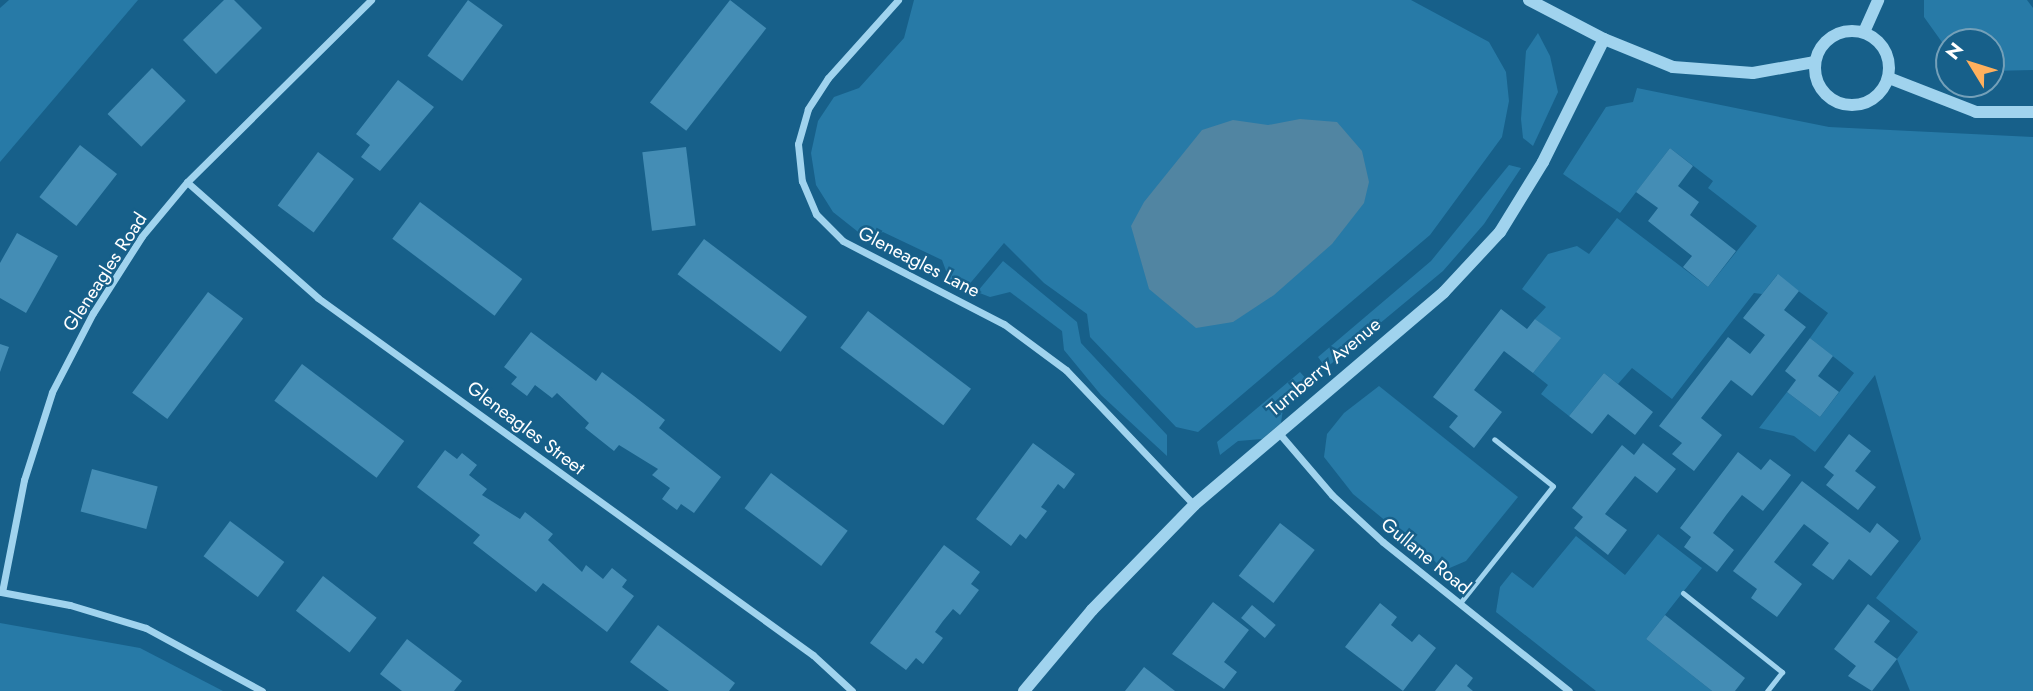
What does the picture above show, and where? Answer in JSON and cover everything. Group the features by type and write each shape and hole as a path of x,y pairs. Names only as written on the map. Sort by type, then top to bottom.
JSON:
{"street":[{"name":"Gleneagles Road","path":"1,592 24,480 52,392 93,313 135,247 187,182 371,0"},
{"name":"Gleneagles Lane","path":"898,0 828,78 808,109 798,144 802,181 816,214 843,241 1004,324 1066,370 1194,505"},
{"path":"1529,0 1604,39 1673,67 1754,73 1815,62"},
{"path":"1864,32 1878,0"},
{"path":"1839,32 1864,32 1885,48 1889,78 1873,99 1849,105 1828,96 1819,86 1815,62 1819,49 1839,32"},
{"name":"Turnberry Avenue","path":"1024,691 1092,610 1194,505 1277,431 1444,292 1500,232 1543,162 1604,39"},
{"path":"1889,78 1976,112 2033,112"},
{"name":"Gleneagles Street","path":"187,182 318,298 813,655 852,691"},
{"name":"Gullane Road","path":"1277,431 1332,495 1569,691"},
{"path":"1,592 70,605 146,628 262,691"}],"lane":[{"path":"1460,603 1553,485 1494,439"},
{"path":"1683,593 1782,672 1767,691"}],"shaded area":[{"path":"9,0 138,0 0,162 0,8"},
{"path":"914,0 1411,0 1489,42 1506,72 1509,101 1502,137 1430,235 1198,432 1176,427 1090,337 1087,314 1044,283 1004,243 967,287 949,279 942,260 883,232 867,239 833,212 816,185 811,153 818,121 834,97 859,88 904,38"},
{"path":"1924,0 2027,0 2033,8 2033,70 2005,71 2005,28 1935,28 1935,32 1924,17"},
{"path":"1538,33 1550,56 1558,92 1533,146 1523,138 1521,119 1526,51"},
{"path":"1637,88 1829,127 2033,137 2033,691 1910,691 1897,659 1918,632 1876,598 1921,539 1875,375 1815,452 1794,436 1759,428 1787,392 1820,417 1854,373 1810,338 1828,313 1777,275 1762,294 1754,293 1672,399 1632,368 1618,384 1604,373 1569,416 1541,394 1548,385 1533,373 1560,339 1535,319 1546,307 1522,289 1548,254 1577,246 1589,254 1617,218 1708,287 1757,226 1708,188 1713,181 1670,148 1620,213 1563,174 1606,107 1633,102"},
{"path":"1300,119 1337,122 1362,151 1369,182 1364,203 1332,244 1274,295 1233,322 1196,328 1149,289 1131,226 1144,202 1202,130 1233,120 1268,125"},
{"path":"1509,165 1521,168 1484,224 1443,271 1326,368 1318,357 1431,261"},
{"path":"1003,261 1077,322 1081,343 1167,435 1167,456 1101,395 1064,350 1062,331 1010,292 990,297 977,292"},
{"path":"1300,372 1308,381 1284,402 1281,423 1262,439 1238,441 1220,455 1217,442"},
{"path":"1379,386 1518,497 1466,561 1445,570 1353,494 1324,457 1327,434 1344,413"},
{"path":"1658,534 1702,568 1646,639 1712,691 1596,691 1496,612 1500,587 1512,572 1533,588 1576,536 1625,575"},
{"path":"0,623 140,648 223,691 0,691"}],"building":[{"path":"224,0 234,0 262,28 216,74 183,40"},
{"path":"468,0 503,25 462,81 427,56"},
{"path":"730,0 766,28 686,131 650,102"},
{"path":"152,68 186,101 141,147 108,114"},
{"path":"398,80 434,107 380,171 361,157 370,145 356,134"},
{"path":"80,145 117,174 76,226 39,197"},
{"path":"686,147 696,225 652,231 642,152"},
{"path":"1670,148 1693,166 1678,186 1699,202 1690,215 1736,251 1708,287 1683,267 1692,256 1648,221 1658,208 1636,192"},
{"path":"318,152 354,179 314,233 278,206"},
{"path":"420,202 522,279 495,316 392,239"},
{"path":"17,233 58,256 26,313 0,298 0,263"},
{"path":"704,239 807,317 781,352 678,274"},
{"path":"1778,274 1799,291 1784,310 1806,327 1752,396 1731,380 1701,418 1722,435 1694,471 1672,454 1682,443 1659,426 1728,337 1750,354 1765,335 1743,318"},
{"path":"208,292 243,318 167,419 132,393"},
{"path":"1501,309 1527,329 1535,319 1561,338 1533,373 1504,351 1474,390 1502,412 1474,448 1449,427 1458,416 1433,397"},
{"path":"868,311 971,389 943,425 840,348"},
{"path":"531,332 596,381 602,372 634,396 665,420 659,428 721,477 694,513 681,504 677,510 662,499 670,488 652,475 658,469 619,445 614,451 585,428 589,423 557,393 552,398 535,385 527,396 511,384 517,377 504,367"},
{"path":"1810,338 1833,356 1818,376 1839,392 1820,417 1787,392 1796,380 1785,371"},
{"path":"0,344 9,347 0,372"},
{"path":"302,364 404,441 377,478 274,401"},
{"path":"1604,373 1653,412 1635,435 1608,414 1592,434 1569,416"},
{"path":"1849,434 1871,451 1855,471 1876,487 1858,510 1826,485 1834,475 1824,467"},
{"path":"1033,443 1075,474 1064,489 1058,484 1041,507 1047,511 1026,539 1020,534 1011,546 976,519"},
{"path":"1643,443 1676,469 1657,493 1635,476 1605,514 1627,530 1608,555 1574,528 1583,517 1572,508 1622,445 1634,455"},
{"path":"445,450 457,459 462,453 477,465 469,475 487,489 482,495 520,519 525,512 553,534 548,540 582,572 586,565 603,579 612,568 627,580 622,587 634,596 607,632 543,583 536,592 473,543 480,535 417,487"},
{"path":"1738,452 1761,470 1770,459 1791,475 1763,511 1742,495 1727,514 1713,533 1734,550 1717,572 1684,547 1691,537 1680,528"},
{"path":"92,469 158,487 146,529 81,512"},
{"path":"771,473 848,531 821,566 745,508"},
{"path":"1802,481 1870,533 1877,523 1899,541 1871,576 1849,559 1833,580 1812,565 1829,543 1804,524 1774,562 1802,584 1777,617 1751,598 1757,589 1733,571"},
{"path":"230,521 284,562 258,597 204,556"},
{"path":"1280,523 1315,550 1273,603 1239,576"},
{"path":"944,545 980,572 971,584 979,590 960,615 953,609 943,621 935,632 943,638 923,664 916,658 906,670 870,643"},
{"path":"323,576 377,618 349,653 296,611"},
{"path":"1213,602 1249,630 1224,662 1237,672 1224,689 1172,654"},
{"path":"1380,603 1397,617 1391,625 1412,642 1419,634 1436,648 1403,691 1345,647"},
{"path":"1868,604 1890,621 1874,642 1897,659 1872,691 1848,676 1856,666 1834,649"},
{"path":"1252,605 1276,625 1265,638 1241,618"},
{"path":"1665,615 1745,678 1735,691 1712,691 1646,639"},
{"path":"658,625 735,683 729,691 669,691 630,662"},
{"path":"407,639 462,681 454,691 402,691 380,674"},
{"path":"1456,664 1473,678 1467,686 1473,691 1435,691"},
{"path":"1144,667 1175,691 1125,691"}]}
